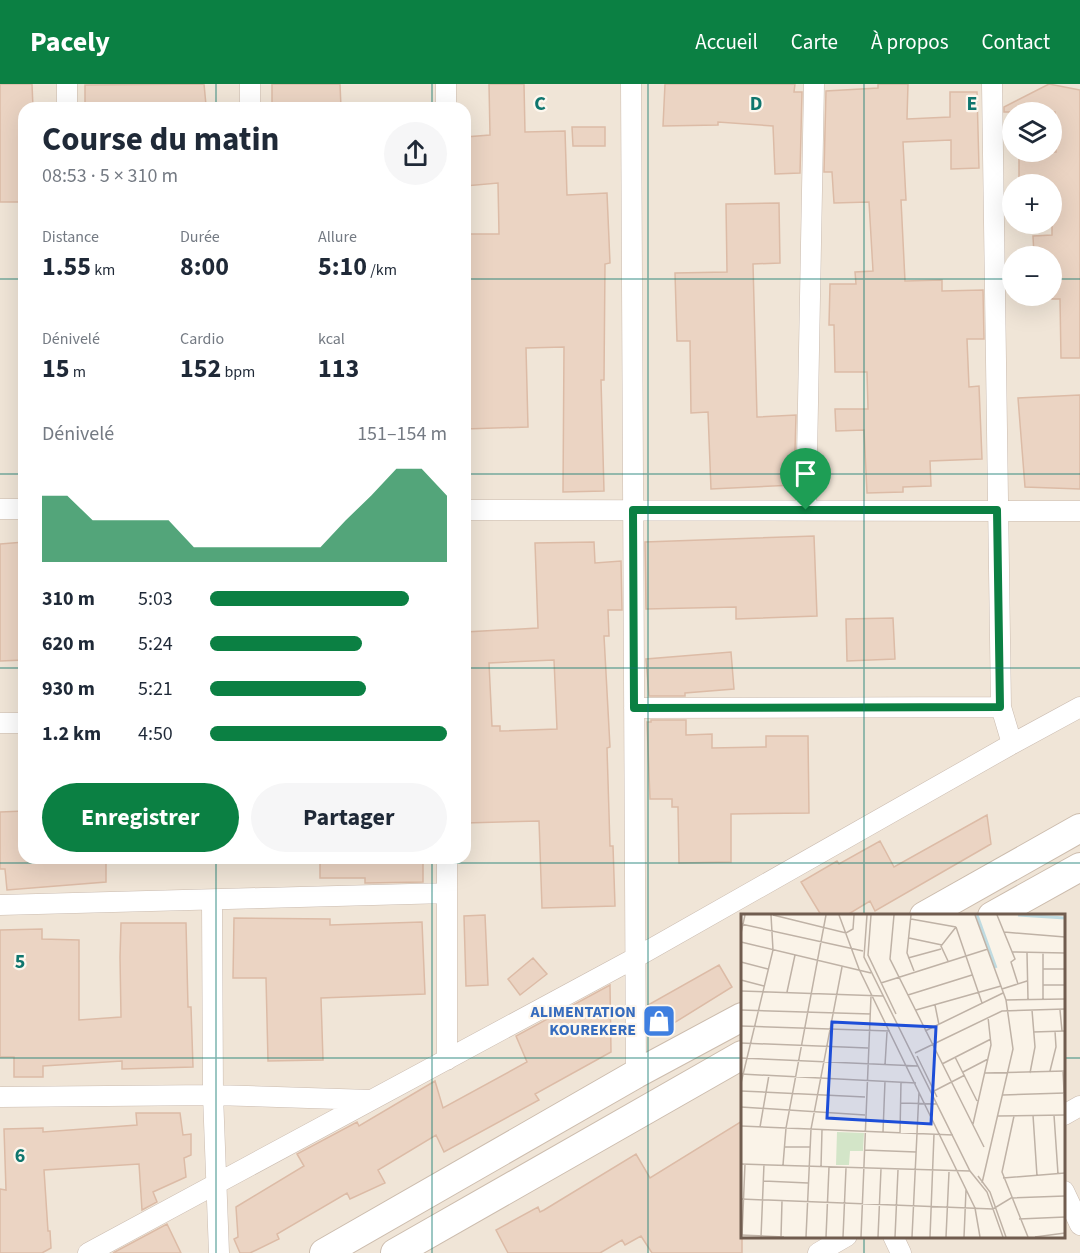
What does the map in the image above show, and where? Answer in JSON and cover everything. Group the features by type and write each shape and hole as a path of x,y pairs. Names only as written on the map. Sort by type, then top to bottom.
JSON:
{"main road":[{"path":"926,914 1080,828"},
{"path":"994,914 1080,867"},
{"path":"324,1253 636,1074 741,1018"},
{"path":"395,1253 741,1057"}],"street":[{"path":"67,84 67,102"},
{"path":"250,84 250,102"},
{"path":"446,84 446,102"},
{"path":"631,84 636,1074"},
{"path":"806,510 814,84"},
{"path":"992,84 1000,707 1012,744"},
{"path":"0,509 18,509"},
{"path":"471,510 1080,512"},
{"path":"634,708 1000,707"},
{"path":"88,1253 635,958 1080,707"},
{"path":"0,723 18,723"},
{"path":"447,864 447,1060"},
{"path":"0,906 447,893"},
{"path":"212,900 213,1095 219,1253"},
{"path":"0,1097 213,1095 373,1100"},
{"path":"1065,1114 1080,1106"},
{"path":"1065,1193 1080,1225"},
{"path":"818,1253 844,1238"},
{"path":"894,1238 902,1253"}],"shaded area":[{"path":"0,84 1080,84 1080,1253 0,1253"}],"building":[{"path":"0,84 32,84 33,102 18,102 18,202 0,202"},
{"path":"204,84 206,102 85,102 85,85"},
{"path":"272,84 340,84 341,102 272,102"},
{"path":"489,84 524,84 525,132 565,131 567,195 607,193 610,263 605,264 604,380 601,380 604,491 563,492 564,347 526,348 528,427 471,429 471,234 499,234 498,183 471,185 471,137 490,135"},
{"path":"665,84 795,84 794,92 802,92 800,173 775,174 773,126 718,122 718,125 663,126"},
{"path":"878,84 908,84 907,119 950,117 950,92 977,92 979,168 951,169 951,140 903,142 906,200 901,200 905,281 942,280 942,291 983,290 984,339 967,339 969,387 979,386 982,459 930,461 931,486 903,487 903,492 867,493 864,430 836,431 835,409 868,409 867,372 835,372 834,325 829,325 830,284 856,284 855,272 873,271 869,202 834,203 832,172 824,172 826,91 878,88"},
{"path":"1049,84 1080,90 1080,358 1061,358 1062,246 1034,246 1033,236 1062,234 1062,174 1019,174 1019,162 1062,162 1062,102 1014,102"},
{"path":"572,127 605,127 605,146 573,146"},
{"path":"779,203 780,263 753,264 757,417 796,415 794,485 711,489 708,412 691,413 690,341 677,341 675,273 727,272 726,204"},
{"path":"1080,395 1080,489 1025,487 1018,398"},
{"path":"814,536 817,616 736,619 736,607 646,609 645,542"},
{"path":"18,542 18,660 0,661 0,544"},
{"path":"594,542 595,563 621,561 622,610 608,610 609,636 604,636 610,747 607,748 610,846 613,846 615,906 542,908 539,821 471,823 471,632 538,628 535,543","holes":["554,660 557,729 500,731 500,726 492,726 489,663"]},
{"path":"893,618 895,659 847,661 846,619"},
{"path":"731,652 734,689 685,693 685,696 649,696 646,659"},
{"path":"686,720 686,735 712,734 712,748 766,747 766,736 808,736 809,813 731,814 731,862 679,863 678,807 672,807 672,799 650,799 647,722"},
{"path":"18,811 18,864 106,864 106,882 7,890 5,869 0,869 0,812"},
{"path":"987,815 991,844 875,911 870,901 849,914 820,914 801,882 837,861 839,864 880,841 894,867"},
{"path":"320,864 423,864 423,882 365,883 365,878 320,878"},
{"path":"485,915 488,985 466,986 464,916"},
{"path":"234,918 330,919 330,925 422,922 425,994 321,998 323,1060 268,1061 266,978 233,978"},
{"path":"121,923 186,923 188,1007 191,1007 193,1067 122,1069 122,1061 43,1066 43,1077 14,1077 14,1057 0,1057 0,930 42,929 42,939 79,940 79,1020 121,1017"},
{"path":"533,958 547,974 520,995 508,979"},
{"path":"719,965 732,987 661,1031 648,1005"},
{"path":"610,985 611,1052 535,1094 539,1100 444,1152 436,1135 378,1170 385,1183 350,1199 347,1193 277,1234 279,1239 250,1253 240,1253 234,1239 238,1237 236,1207 304,1166 297,1154 357,1122 359,1126 435,1081 443,1108 527,1062 516,1036"},
{"path":"136,1113 180,1113 183,1135 191,1134 191,1155 184,1158 186,1177 153,1192 157,1202 142,1210 139,1164 44,1170 51,1248 42,1253 0,1253 0,1189 6,1190 4,1129 43,1128 43,1132 137,1125"},
{"path":"741,1122 742,1253 652,1253 641,1236 625,1245 622,1240 600,1253 508,1253 496,1230 538,1207 540,1212 544,1210 636,1154 650,1178"},
{"path":"167,1224 181,1253 113,1253"}],"place":[{"name":"ALIMENTATION KOUREKERE","path":"659,1021"}],"route":[{"path":"633,510 806,510 997,510 1000,707 634,708 633,510"}]}
